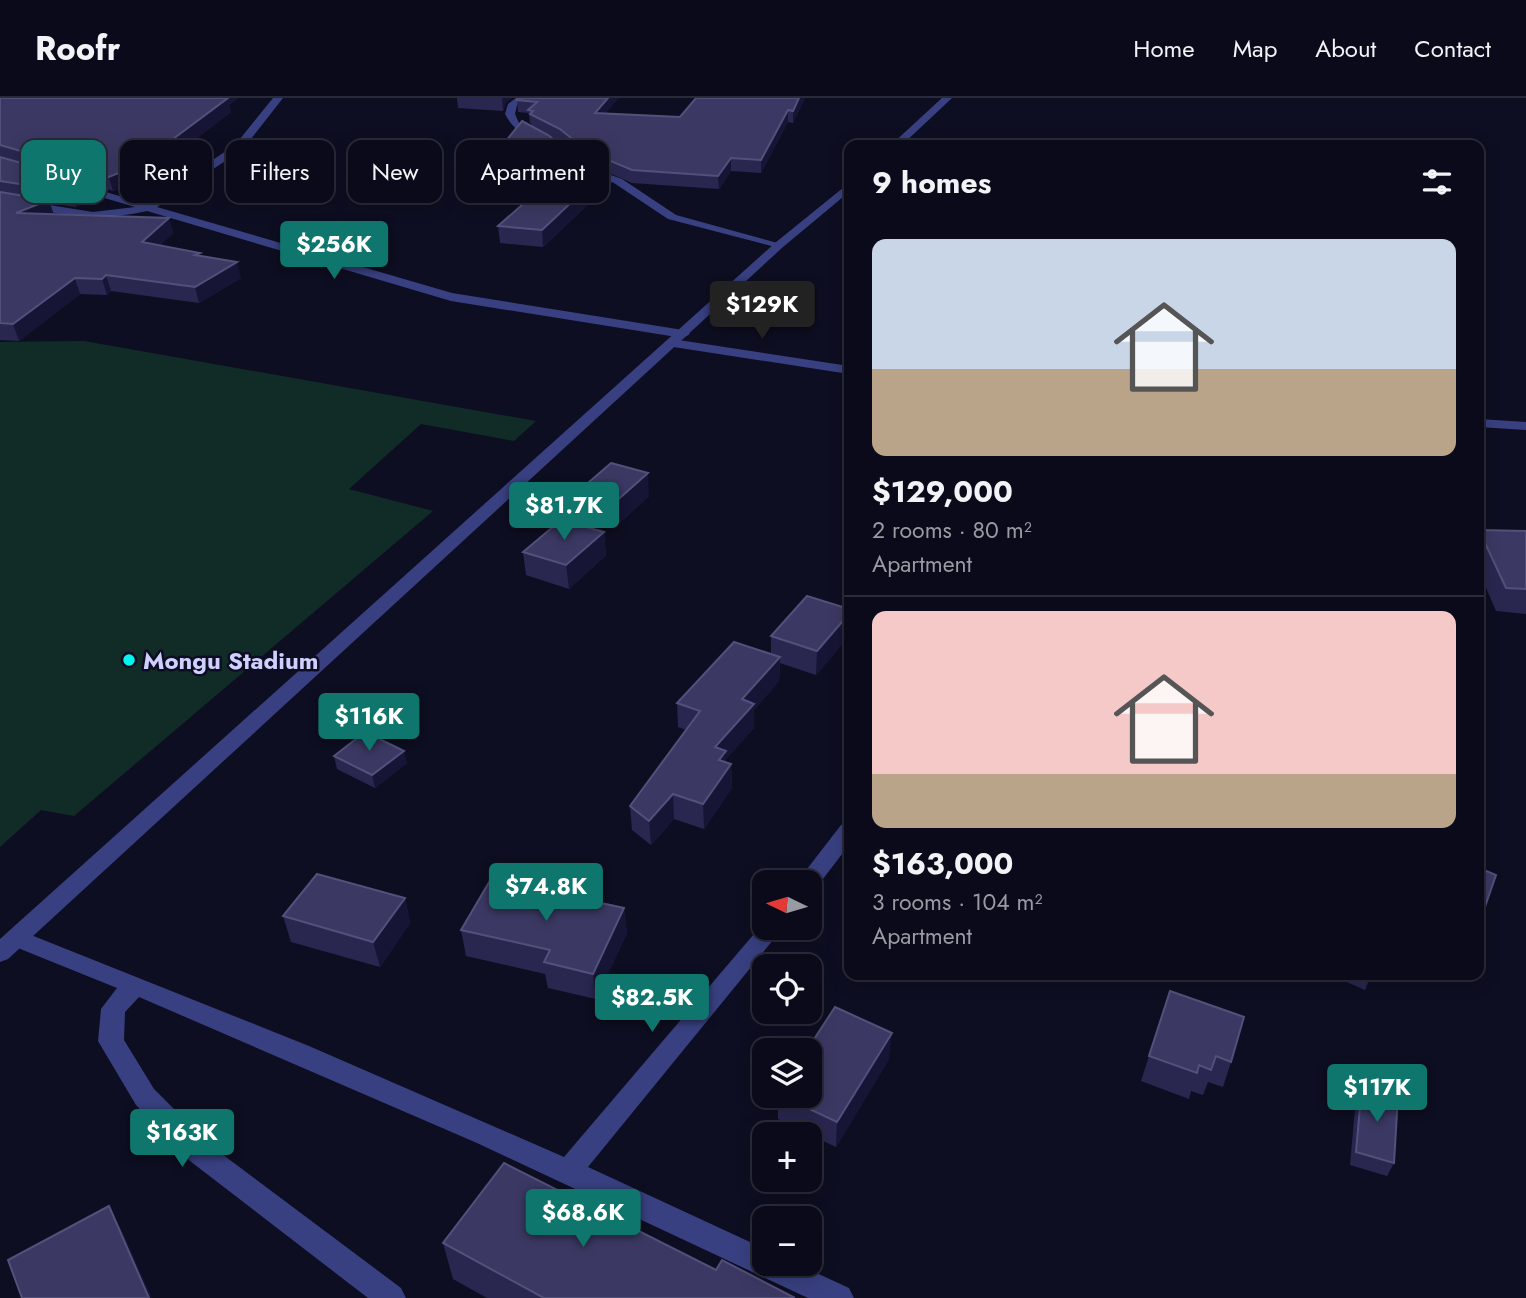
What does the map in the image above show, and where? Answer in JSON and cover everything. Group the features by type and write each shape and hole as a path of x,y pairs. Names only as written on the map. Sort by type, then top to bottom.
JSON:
{"street":[{"path":"0,200 93,215 120,214 150,207 239,146 278,98"},
{"path":"522,98 513,104 510,114 515,125 544,140"},
{"path":"901,140 947,98"},
{"path":"609,178 671,217 779,245"},
{"path":"8,945 779,245 844,190"},
{"path":"106,195 451,297 844,369"},
{"path":"1484,423 1526,426"},
{"path":"817,870 844,836"},
{"path":"569,1170 760,940"},
{"path":"8,945 135,985 569,1170 752,1256"},
{"path":"135,985 113,1009 111,1041 145,1097 200,1153 391,1298"},
{"path":"793,1276 839,1298"}],"green space":[{"name":"Mongu Stadium","path":"84,341 536,421 514,441 421,424 349,489 433,511 74,816 41,810 0,847 0,342"}],"building":[{"path":"0,98 228,98 172,140 120,140 120,172 109,177 106,176 106,140 21,140 21,151 0,145"},
{"path":"608,98 595,113 680,117 696,98 799,98 793,111 788,110 761,160 731,158 718,176 632,170 609,160 609,140 574,140 560,129 530,114 533,111 528,110 537,102 517,100"},
{"path":"522,121 555,140 507,140"},
{"path":"0,157 21,163 21,184 0,181"},
{"path":"0,192 21,195 21,203 41,203 16,213 169,218 142,242 237,262 195,287 106,275 102,279 75,278 13,324 0,323"},
{"path":"524,203 571,203 542,230 498,226"},
{"path":"611,463 648,473 612,505 574,495"},
{"path":"561,520 604,532 566,565 523,552"},
{"path":"1484,530 1526,531 1526,589 1506,588 1484,541"},
{"path":"807,596 844,607 844,620 817,651 771,636"},
{"path":"734,642 780,657 742,699 754,704 715,747 726,751 719,760 731,764 703,804 673,794 649,821 630,806 700,711 677,703"},
{"path":"365,732 404,751 372,775 334,756"},
{"path":"1484,870 1496,875 1484,910"},
{"path":"317,874 405,898 373,942 283,916"},
{"path":"491,879 624,908 593,974 544,962 550,950 461,930"},
{"path":"1170,991 1244,1017 1231,1062 1216,1056 1211,1070 1199,1065 1197,1073 1149,1056"},
{"path":"835,1007 892,1033 837,1122 807,1108 822,1108 822,1038 815,1038"},
{"path":"1362,1084 1398,1095 1394,1163 1356,1152"},
{"path":"504,1163 716,1270 722,1260 795,1298 544,1298 443,1243"},
{"path":"109,1206 149,1298 22,1298 8,1260"}],"place":[{"name":"Mongu Stadium","path":"129,660"}]}
